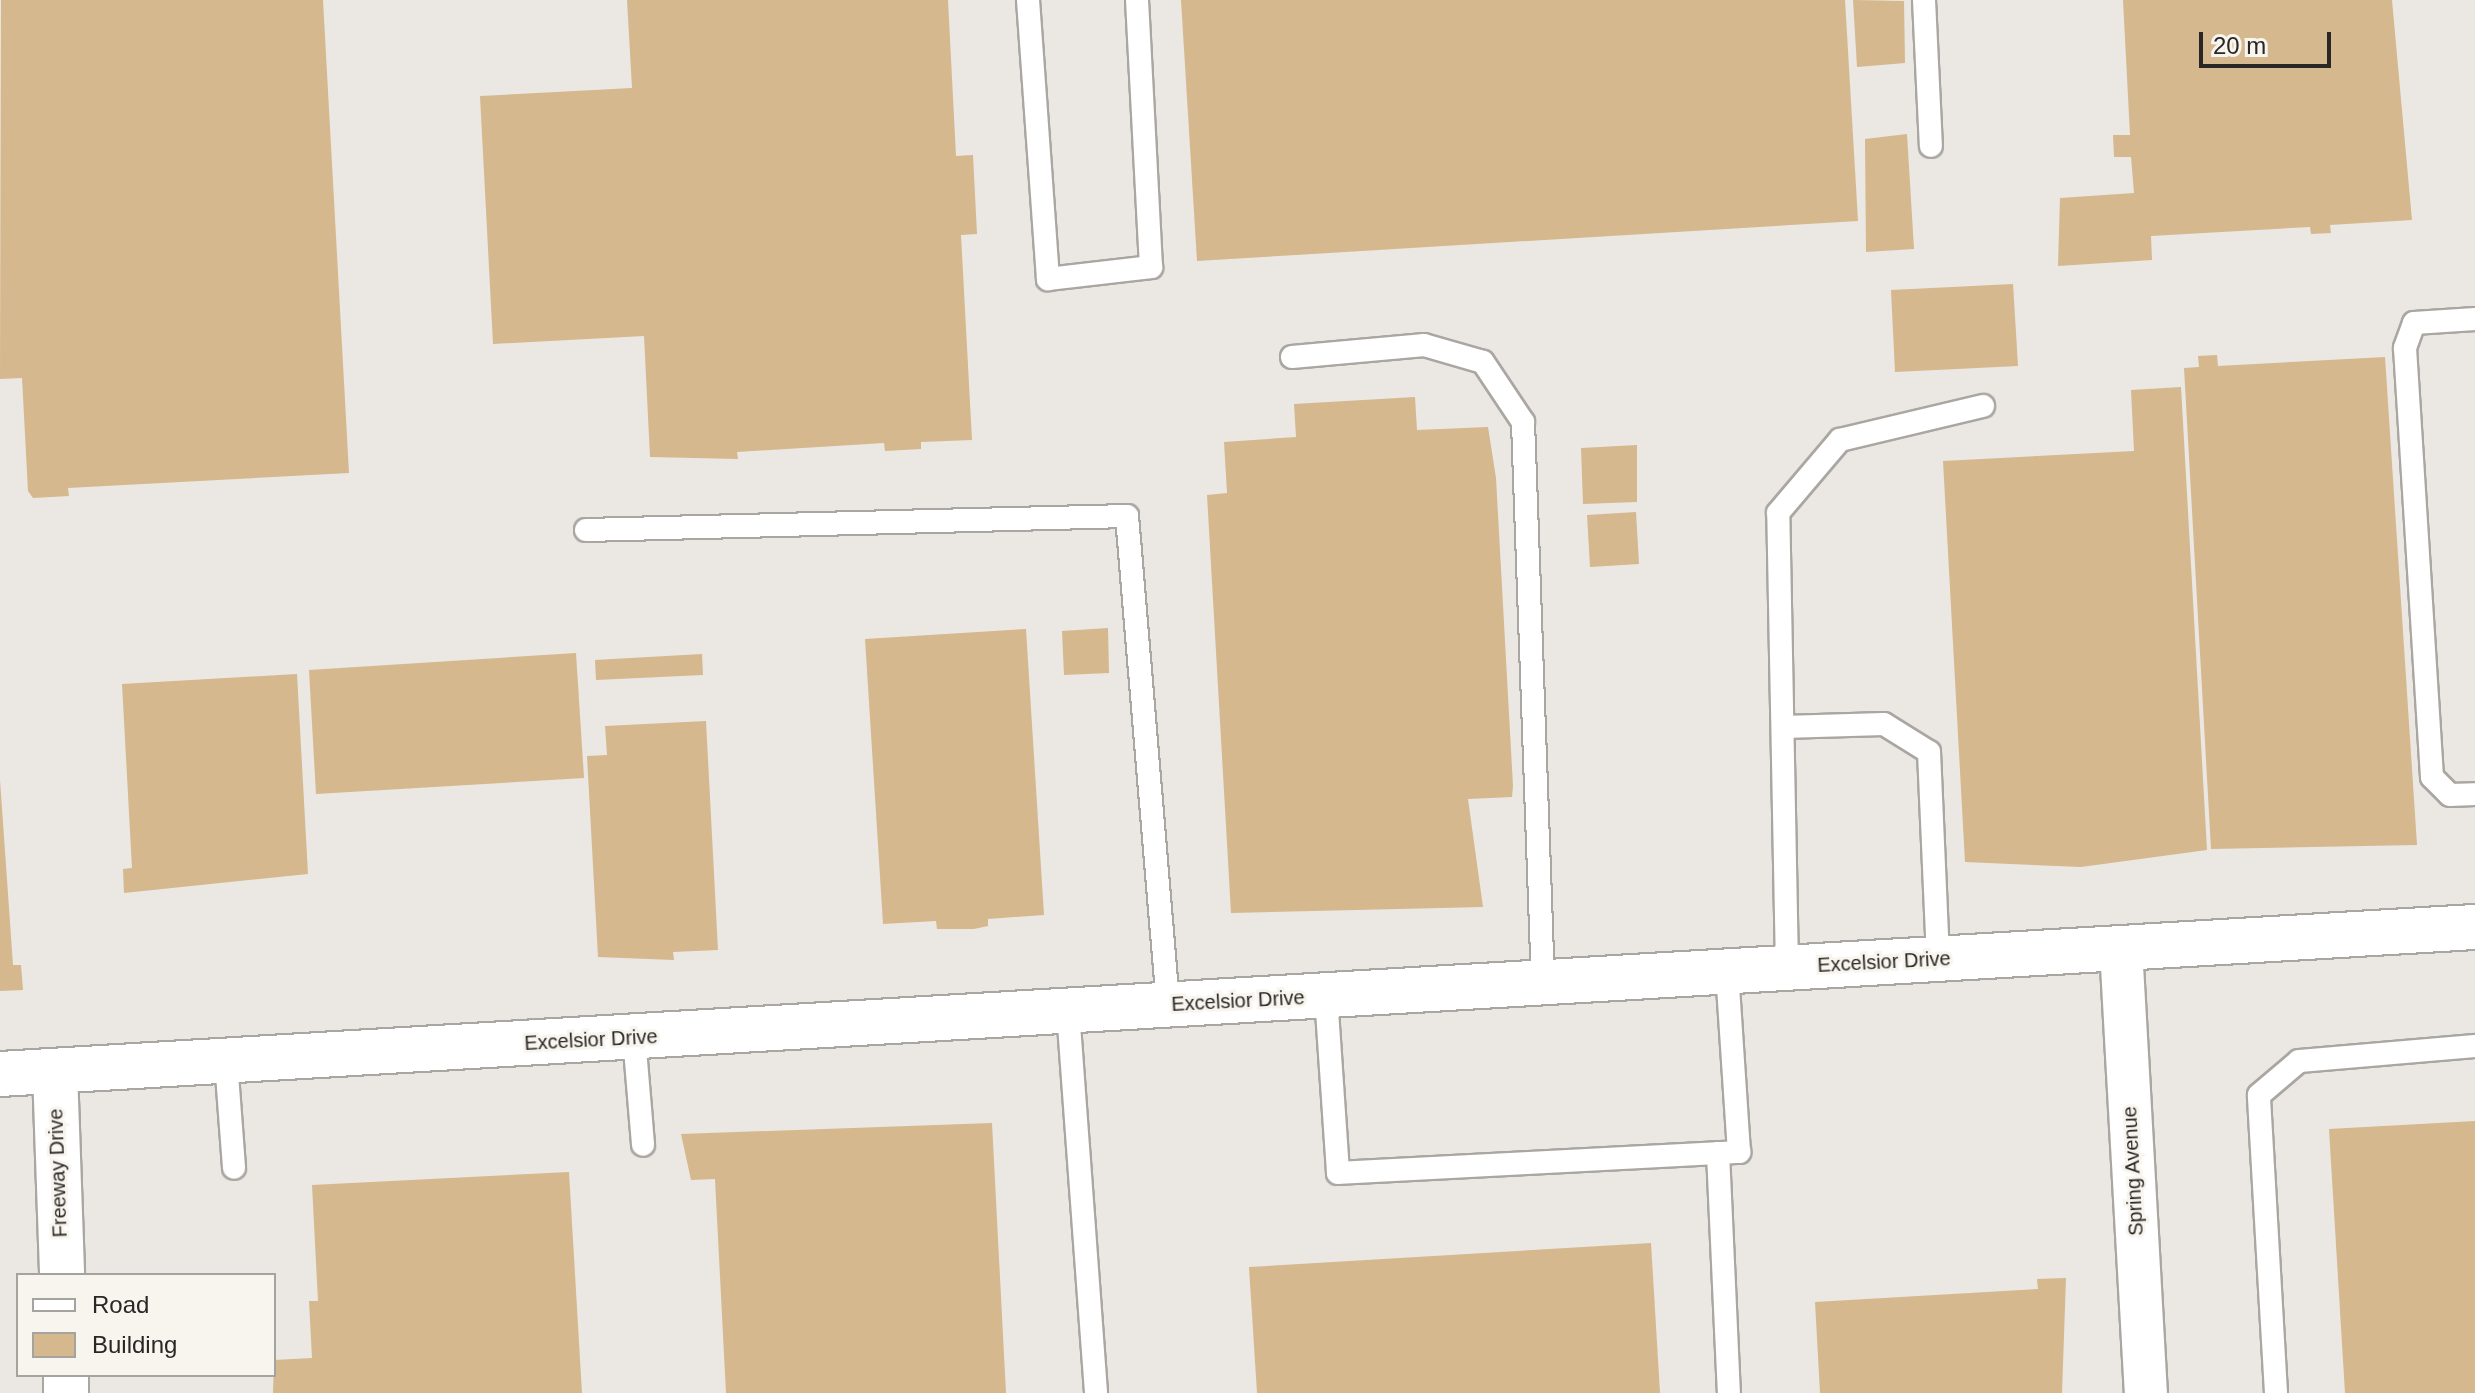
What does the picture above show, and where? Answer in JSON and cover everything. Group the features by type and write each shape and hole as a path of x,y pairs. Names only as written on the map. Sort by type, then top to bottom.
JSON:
{"street":[{"name":"Excelsior Drive","path":"0,1074 2475,927"},
{"name":"Spring Avenue","path":"2121,948 2146,1393"},
{"name":"Freeway Drive","path":"55,1071 62,1273"}],"lane":[{"path":"1028,0 1048,279 1151,267 1137,0"},
{"path":"1924,0 1931,146"},
{"path":"2475,319 2414,323 2405,348 2432,777 2450,795 2475,794"},
{"path":"1292,357 1424,345 1483,362 1523,422 1543,983"},
{"path":"1787,968 1778,513 1840,440 1983,406"},
{"path":"586,530 1127,516 1168,1005"},
{"path":"1783,727 1884,724 1929,752 1938,959"},
{"path":"1326,996 1338,1173 1739,1152 1727,972"},
{"path":"1068,1011 1096,1393"},
{"path":"634,1037 643,1145"},
{"path":"2276,1393 2259,1095 2299,1061 2475,1046"},
{"path":"226,1061 234,1168"},
{"path":"1718,1153 1729,1393"}],"building":[{"path":"1,0 323,0 349,473 68,488 69,496 33,498 28,491 22,378 0,379"},
{"path":"627,0 948,0 956,156 973,155 977,234 961,235 972,440 921,442 921,449 885,451 884,443 737,452 738,459 650,457 644,336 493,344 480,96 632,88"},
{"path":"1181,0 1845,0 1858,221 1197,261"},
{"path":"1853,0 1904,1 1905,63 1857,67"},
{"path":"2123,0 2392,0 2412,220 2330,225 2331,233 2311,234 2310,227 2151,236 2152,260 2058,266 2060,198 2134,193 2131,157 2114,157 2113,135 2130,135"},
{"path":"1907,134 1914,249 1866,252 1865,139"},
{"path":"2013,284 2018,366 1895,372 1891,290"},
{"path":"2217,355 2218,366 2385,357 2417,845 2211,849 2184,368 2199,367 2198,356"},
{"path":"2181,387 2207,850 2081,867 1965,862 1943,461 2134,451 2131,390"},
{"path":"1415,397 1417,430 1488,427 1496,478 1513,786 1512,797 1468,799 1483,907 1231,913 1207,495 1227,493 1224,442 1296,437 1294,404"},
{"path":"1637,445 1637,502 1583,504 1581,448"},
{"path":"1636,512 1639,564 1590,567 1587,515"},
{"path":"1108,628 1109,673 1064,675 1062,631"},
{"path":"1026,629 1044,915 988,919 988,926 974,929 937,929 936,921 883,924 865,639"},
{"path":"576,653 584,778 316,794 309,670"},
{"path":"702,654 703,675 596,680 595,660"},
{"path":"297,674 308,874 124,893 123,869 132,868 122,684"},
{"path":"706,721 718,950 673,952 674,960 598,957 587,756 607,755 605,726"},
{"path":"0,780 13,965 21,965 23,990 0,991"},
{"path":"2475,1121 2475,1393 2345,1393 2329,1129"},
{"path":"992,1123 1006,1393 726,1393 715,1179 691,1180 681,1134"},
{"path":"569,1172 582,1393 273,1393 276,1360 312,1358 309,1301 318,1301 312,1185"},
{"path":"1651,1243 1660,1393 1257,1393 1249,1267"},
{"path":"2066,1278 2062,1393 1820,1393 1815,1302 2038,1289 2037,1279"}]}
